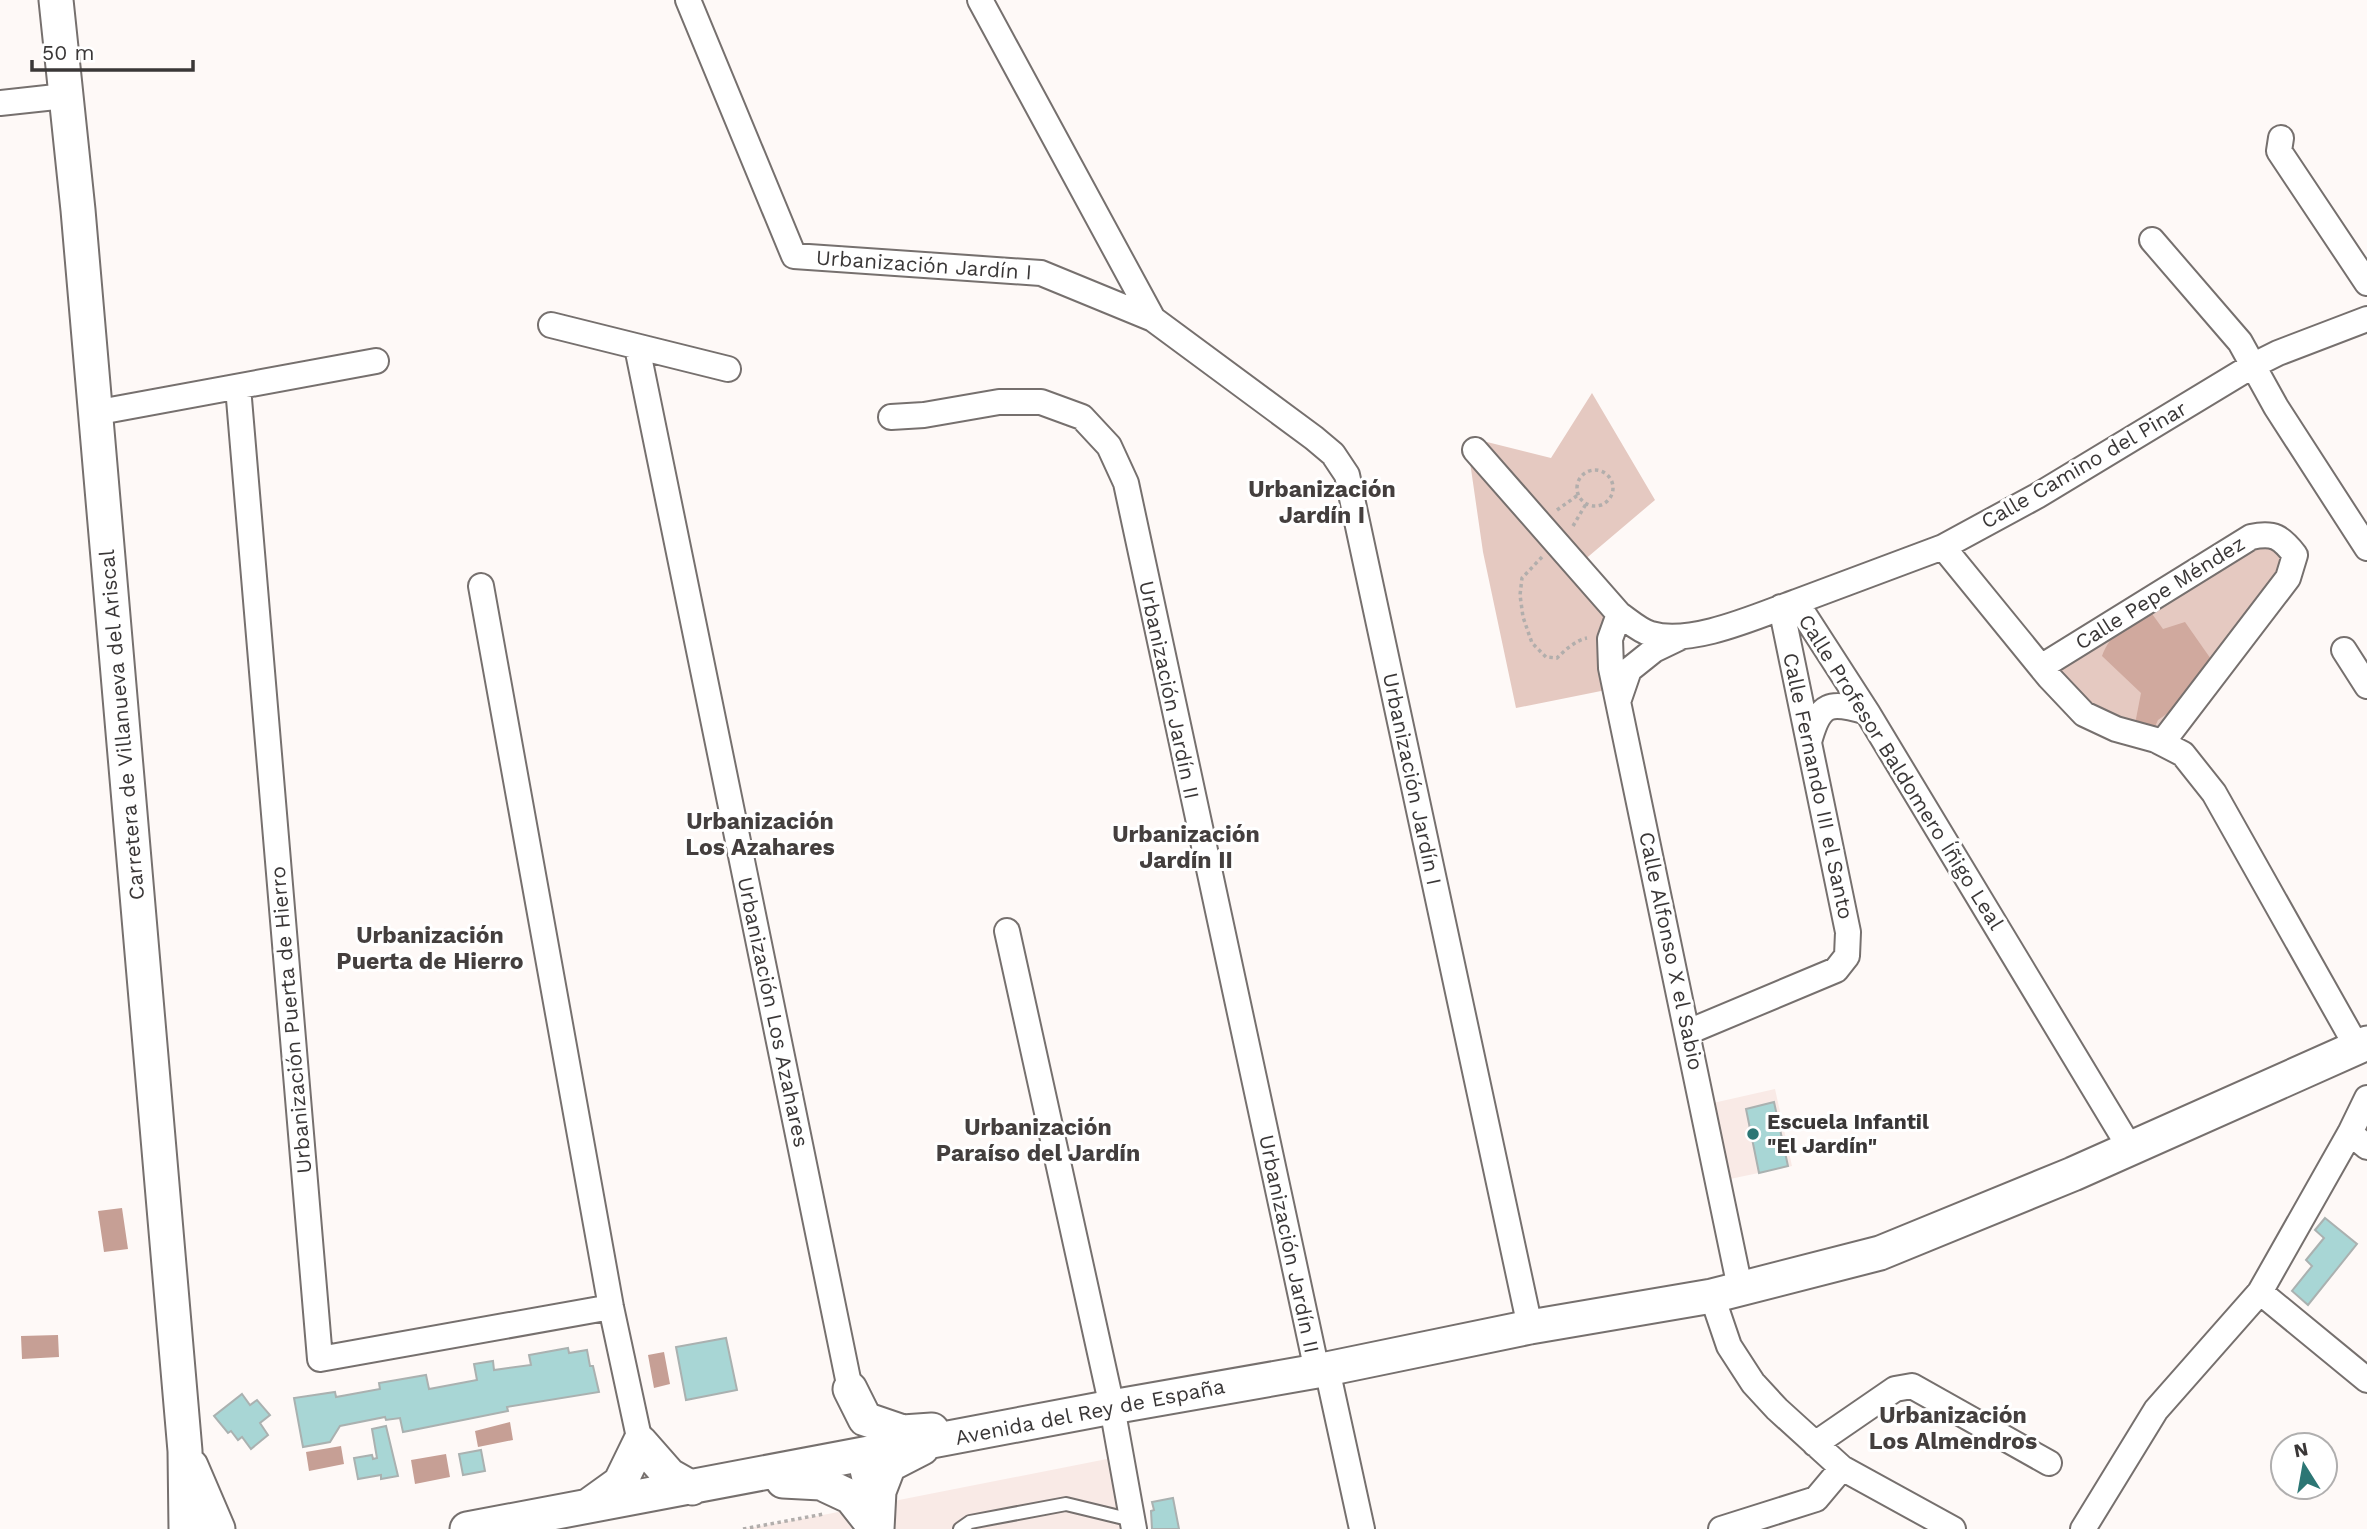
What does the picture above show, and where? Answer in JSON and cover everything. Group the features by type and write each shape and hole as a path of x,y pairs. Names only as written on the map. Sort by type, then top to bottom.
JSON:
{"main road":[{"name":"Carretera de Villanueva del Ariscal","path":"56,0 78,211 185,1451"},
{"name":"Avenida del Rey de España","path":"467,1529 1726,1292 1880,1253 2130,1148 2362,1045"},
{"path":"850,1389 865,1419 903,1432 1007,1427"},
{"path":"821,1463 846,1437 850,1389"},
{"path":"861,1522 890,1465 933,1441"},
{"path":"640,1442 669,1475 698,1487 772,1481 821,1483 851,1497 861,1522"},
{"path":"631,1499 645,1480 640,1442"},
{"path":"587,1507 620,1483 640,1442"},
{"path":"185,1451 186,1529"},
{"path":"185,1451 218,1529"}],"street":[{"name":"Urbanización Jardín I","path":"688,0 794,256 1041,273 1153,319 1314,438 1333,454 1348,475 1530,1327"},
{"name":"Urbanización Jardín I","path":"980,0 1153,319"},
{"path":"0,103 65,96"},
{"path":"2281,138 2280,151 2367,283"},
{"path":"2152,240 2240,342 2252,366 2367,548"},
{"name":"Calle Camino del Pinar","path":"1789,604 1944,547 2037,496 2252,366 2278,353 2367,319"},
{"path":"551,325 728,369"},
{"name":"Urbanización Los Azahares","path":"637,347 850,1389"},
{"path":"94,413 376,361"},
{"name":"Urbanización Puerta de Hierro","path":"238,387 320,1359 611,1307"},
{"name":"Urbanización Jardín II","path":"891,417 924,415 999,402 1041,402 1082,417 1109,446 1126,483 1322,1370 1362,1529"},
{"name":"Calle Profesor Baldomero Íñigo Leal","path":"1475,450 1619,614 1649,634 1679,638 1704,633 1789,604 1867,712 2130,1148"},
{"name":"Calle Pepe Méndez","path":"2041,667 2251,537 2267,533 2284,541 2295,555 2288,578 2162,743"},
{"path":"1944,547 2041,667 2084,714 2116,729 2151,738 2183,754 2214,793 2362,1045"},
{"path":"481,586 611,1307 640,1442"},
{"name":"Calle Fernando III el Santo","path":"1688,1032 1836,970 1847,956 1848,932 1809,742 1789,604"},
{"name":"Calle Alfonso X el Sabio","path":"1619,614 1609,639 1611,668 1688,1032 1726,1292 1729,1346 1753,1383 1777,1409 1842,1468 1953,1529"},
{"path":"1619,699 1629,670 1654,650 1679,638"},
{"path":"2344,650 2367,686"},
{"path":"1809,742 1815,719 1829,707 1843,705 1867,712"},
{"path":"1007,931 1112,1407 1131,1526"},
{"path":"2083,1529 2156,1409 2260,1292 2358,1140 2367,1098"},
{"path":"2260,1292 2367,1380"},
{"path":"1815,1444 1895,1389 1912,1386 2049,1463"},
{"path":"859,1455 861,1522"},
{"path":"1721,1529 1816,1499 1842,1468"}],"lane":[{"path":"960,1529 970,1522 1066,1504 1131,1526"}],"path":[{"path":"1594,469 1610,477 1613,489 1608,500 1598,506 1586,504 1581,500 1577,484 1582,474 1594,469"},
{"path":"1556,543 1522,578 1520,594 1523,617 1532,643 1546,657 1557,658 1584,638 1609,639"},
{"path":"743,1529 861,1522"}],"shaded area":[{"path":"1592,393 1655,500 1576,567 1619,614 1616,688 1516,708 1483,552 1470,462 1475,450 1487,442 1551,458"},
{"path":"2251,537 2295,555 2162,743 2116,729 2049,677"},
{"path":"2150,611 2163,629 2185,622 2213,662 2185,701 2158,720 2153,731 2135,724 2141,693 2102,656 2110,640 2121,629"},
{"name":"Escuela Infantil \"El Jardín\"","path":"1775,1089 1792,1166 1730,1179 1713,1103"},
{"path":"122,1208 128,1249 104,1252 98,1211"},
{"path":"58,1335 59,1357 22,1359 21,1336"},
{"path":"664,1352 670,1384 654,1388 648,1355"},
{"path":"510,1422 513,1440 478,1447 475,1431"},
{"path":"341,1446 344,1464 309,1471 306,1452"},
{"path":"446,1454 450,1477 415,1484 411,1460"},
{"path":"1112,1458 1125,1529 743,1529 828,1514"}],"building":[{"path":"1774,1102 1788,1166 1759,1173 1746,1109"},
{"path":"2325,1218 2357,1244 2308,1305 2292,1291 2312,1266 2306,1260 2324,1238 2315,1230"},
{"path":"726,1338 737,1390 686,1400 676,1347"},
{"path":"568,1348 569,1353 587,1350 599,1392 507,1407 508,1411 403,1432 400,1418 386,1420 385,1417 340,1426 330,1442 303,1447 294,1398 335,1392 336,1397 380,1389 379,1383 426,1375 429,1389 477,1380 474,1364 493,1361 494,1370 531,1365 529,1355"},
{"path":"242,1394 250,1405 257,1400 270,1415 260,1423 268,1435 251,1449 242,1437 238,1440 231,1431 228,1433 214,1416"},
{"path":"386,1426 398,1476 381,1479 381,1475 358,1479 354,1458 372,1455 373,1459 377,1458 372,1429"},
{"path":"481,1450 485,1471 463,1475 459,1454"},
{"path":"1173,1498 1179,1529 1152,1529 1152,1502"}],"place":[{"name":"Escuela Infantil \"El Jardín\"","path":"1753,1134"}],"district":[{"name":"Urbanización Jardín I","path":"1322,502"},
{"name":"Urbanización Los Azahares","path":"760,834"},
{"name":"Urbanización Jardín II","path":"1186,847"},
{"name":"Urbanización Puerta de Hierro","path":"430,948"},
{"name":"Urbanización Paraíso del Jardín","path":"1038,1140"},
{"name":"Urbanización Los Almendros","path":"1953,1428"}]}
